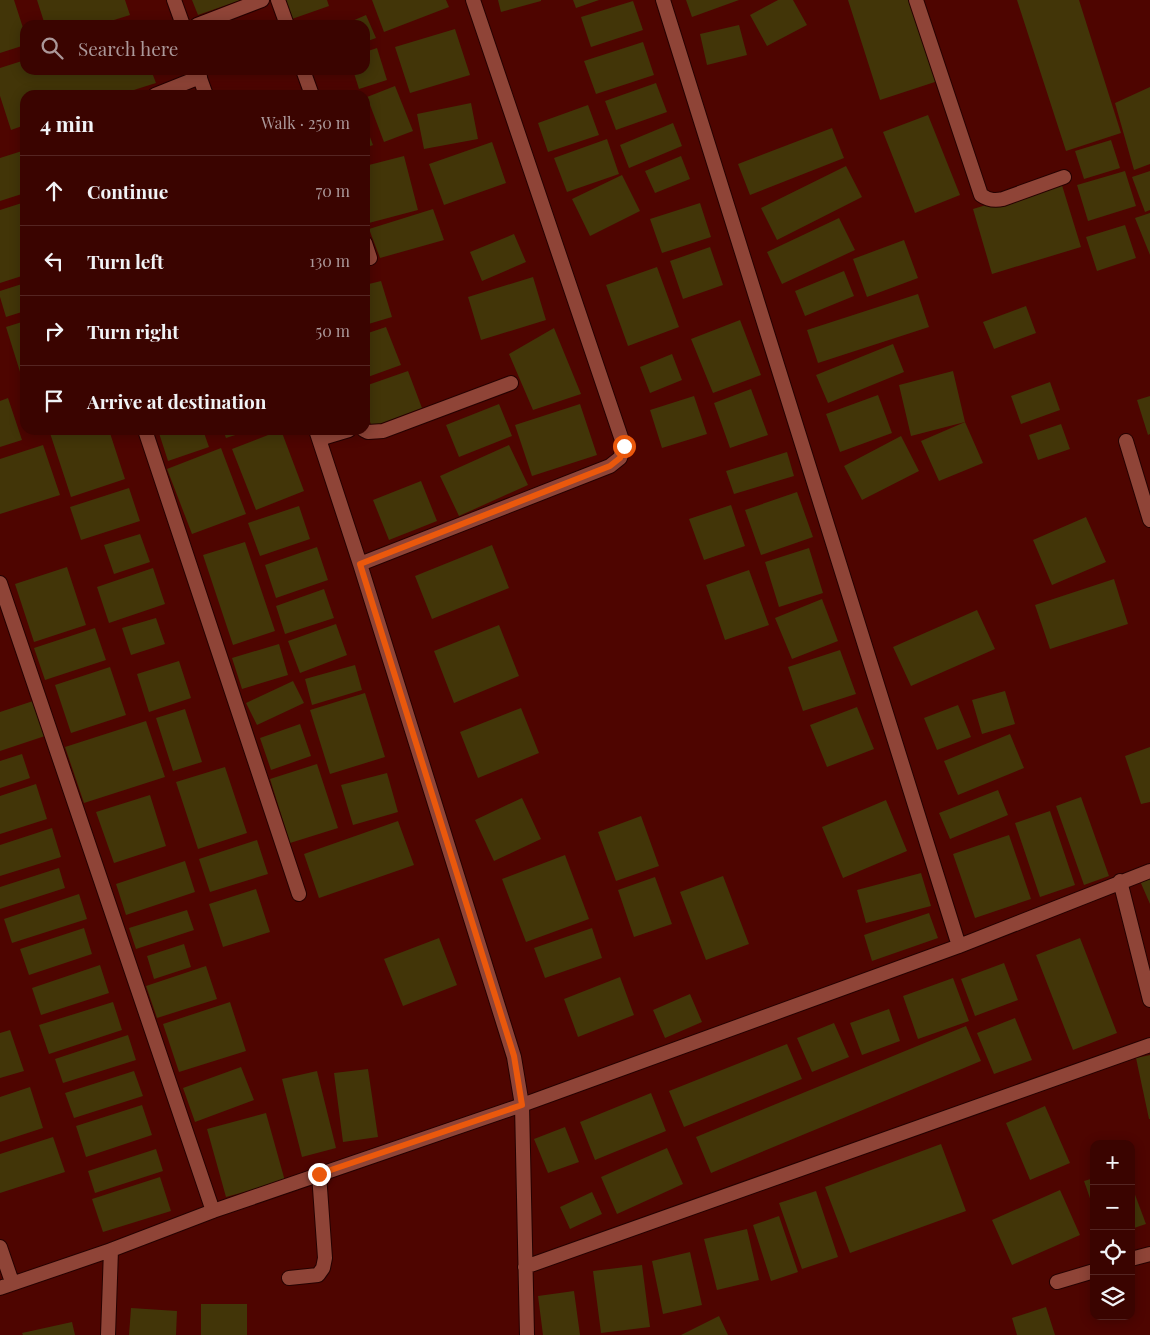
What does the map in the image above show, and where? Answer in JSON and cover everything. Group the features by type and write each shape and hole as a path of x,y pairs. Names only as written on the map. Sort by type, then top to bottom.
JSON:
{"street":[{"path":"174,0 181,20"},
{"path":"210,20 262,0"},
{"path":"278,0 284,20"},
{"path":"360,564 610,466 620,458 624,446 473,0"},
{"path":"663,0 959,946"},
{"path":"916,0 981,195 986,199 995,201 1064,176"},
{"path":"165,90 197,75"},
{"path":"199,75 204,90"},
{"path":"305,75 310,90"},
{"path":"370,432 384,431 511,383"},
{"path":"147,435 299,894"},
{"path":"317,435 360,564 514,1056 522,1105 527,1335"},
{"path":"1126,441 1150,520"},
{"path":"0,583 213,1210"},
{"path":"0,1247 6,1285 110,1250 213,1210 522,1105 959,946 1120,881 1150,871"},
{"path":"1120,881 1150,1000"},
{"path":"525,1267 1150,1045"},
{"path":"289,1278 318,1275 323,1268 325,1258 319,1174"},
{"path":"108,1335 110,1250"},
{"path":"1135,1258 1150,1254"},
{"path":"1057,1282 1090,1272"}],"building":[{"path":"0,0 14,0 20,20 20,47 0,53"},
{"path":"37,0 125,0 130,15 114,20 43,20"},
{"path":"192,0 241,0 198,15"},
{"path":"285,0 327,0 329,6 292,19"},
{"path":"372,0 446,0 449,7 384,32"},
{"path":"498,0 541,0 541,1 501,12"},
{"path":"573,0 599,0 576,8"},
{"path":"686,0 739,0 692,17"},
{"path":"778,0 793,0 807,25 767,46 750,15"},
{"path":"848,0 915,0 941,80 880,100"},
{"path":"1017,0 1079,0 1121,133 1066,151"},
{"path":"633,1 643,30 591,47 581,17"},
{"path":"366,15 368,20 354,20"},
{"path":"370,24 376,38 370,40"},
{"path":"739,25 747,55 707,65 700,34"},
{"path":"455,29 470,75 410,93 395,47"},
{"path":"643,42 654,75 596,94 584,61"},
{"path":"377,48 387,80 359,89 355,75 370,75 370,50"},
{"path":"20,62 20,75 153,75 156,83 134,90 20,90 20,127 11,130 0,96 0,68"},
{"path":"656,83 667,112 616,130 605,101"},
{"path":"395,86 413,131 384,142 370,105 370,96"},
{"path":"1150,87 1150,164 1134,170 1115,103"},
{"path":"471,103 478,139 424,149 417,114"},
{"path":"588,105 599,135 548,152 538,123"},
{"path":"928,115 960,195 915,213 883,132"},
{"path":"673,123 682,146 629,168 620,145"},
{"path":"832,128 844,158 750,195 738,164"},
{"path":"607,139 619,174 567,192 554,158"},
{"path":"1111,140 1120,168 1084,179 1075,151"},
{"path":"492,142 506,183 444,205 429,164"},
{"path":"20,152 20,195 0,201 0,158"},
{"path":"404,156 418,210 370,223 370,165"},
{"path":"681,156 690,179 655,193 645,171"},
{"path":"846,166 862,197 777,240 761,208"},
{"path":"1125,171 1136,206 1088,221 1077,185"},
{"path":"1150,171 1150,210 1145,212 1132,177"},
{"path":"622,175 640,211 590,236 572,199"},
{"path":"1061,182 1081,247 992,274 973,209"},
{"path":"700,203 711,237 662,253 650,219"},
{"path":"20,204 20,277 0,283 0,210"},
{"path":"433,209 444,240 380,258 370,229"},
{"path":"1150,213 1150,255 1135,218"},
{"path":"839,218 855,250 782,284 767,252"},
{"path":"1125,225 1136,258 1097,271 1086,237"},
{"path":"514,234 526,262 482,281 470,252"},
{"path":"904,240 918,278 867,297 853,259"},
{"path":"710,247 723,285 683,299 670,261"},
{"path":"657,267 679,327 628,346 606,285"},
{"path":"844,271 854,296 805,316 795,291"},
{"path":"533,277 546,320 481,340 468,297"},
{"path":"381,281 392,317 370,324 370,284"},
{"path":"20,285 20,313 6,317 0,291"},
{"path":"918,294 929,327 818,363 807,330"},
{"path":"1026,306 1036,333 994,349 983,322"},
{"path":"740,320 761,375 713,393 691,339"},
{"path":"20,323 20,372 6,327"},
{"path":"386,327 401,365 370,376 370,332"},
{"path":"554,328 581,394 533,410 509,354"},
{"path":"893,344 904,372 828,403 816,375"},
{"path":"672,354 682,380 650,393 640,367"},
{"path":"408,371 422,408 372,427 370,422 370,384"},
{"path":"953,371 965,422 911,436 899,385"},
{"path":"1050,382 1060,410 1021,424 1011,396"},
{"path":"751,389 768,435 730,448 714,403"},
{"path":"878,395 892,433 840,452 826,414"},
{"path":"694,396 707,434 662,448 650,410"},
{"path":"1150,396 1150,434 1148,435 1137,400"},
{"path":"8,398 22,440 0,447 0,401"},
{"path":"499,404 512,436 459,457 446,425"},
{"path":"580,404 597,455 532,476 515,425"},
{"path":"965,422 983,463 939,481 921,441"},
{"path":"1061,424 1070,449 1038,460 1029,435"},
{"path":"51,435 111,435 125,479 71,497"},
{"path":"160,435 205,435 209,447 168,461"},
{"path":"225,435 235,435 226,438"},
{"path":"268,435 283,435 304,491 256,510 232,449"},
{"path":"901,436 919,471 862,500 844,466"},
{"path":"43,445 60,495 0,514 0,459"},
{"path":"509,445 528,485 459,516 440,476"},
{"path":"221,448 246,514 192,534 167,469"},
{"path":"787,452 794,476 734,494 726,471"},
{"path":"421,481 437,521 389,540 373,500"},
{"path":"129,488 140,521 81,540 70,507"},
{"path":"797,492 813,537 761,555 745,510"},
{"path":"731,505 745,546 704,560 689,519"},
{"path":"299,506 310,539 260,556 248,523"},
{"path":"1086,517 1106,562 1052,585 1033,540"},
{"path":"140,534 150,562 114,574 104,545"},
{"path":"245,542 275,631 233,645 203,555"},
{"path":"492,545 509,588 432,619 415,576"},
{"path":"317,547 328,580 276,598 265,565"},
{"path":"809,548 823,593 779,607 765,562"},
{"path":"67,567 86,625 34,642 15,584"},
{"path":"153,568 165,604 109,623 97,587"},
{"path":"749,570 769,625 725,640 706,585"},
{"path":"1114,579 1128,624 1050,649 1035,605"},
{"path":"324,589 334,618 285,634 276,606"},
{"path":"822,599 838,641 792,659 775,618"},
{"path":"977,610 995,649 911,686 893,647"},
{"path":"156,618 165,644 131,655 122,628"},
{"path":"336,624 347,655 300,673 288,641"},
{"path":"499,625 519,676 454,703 434,651"},
{"path":"95,628 106,660 45,680 34,648"},
{"path":"279,644 288,675 242,689 232,658"},
{"path":"840,650 856,694 803,711 788,667"},
{"path":"179,661 191,698 149,712 137,674"},
{"path":"355,665 362,690 312,705 305,679"},
{"path":"110,667 126,715 71,733 55,685"},
{"path":"293,681 304,703 257,725 246,703"},
{"path":"1005,691 1015,724 982,734 972,700"},
{"path":"365,693 385,757 330,774 310,710"},
{"path":"33,701 45,736 0,751 0,712"},
{"path":"958,705 971,737 937,750 924,718"},
{"path":"857,707 874,749 827,767 810,725"},
{"path":"521,708 539,753 478,778 460,732"},
{"path":"185,709 202,762 173,771 156,718"},
{"path":"146,721 165,777 84,803 65,747"},
{"path":"300,724 311,756 271,770 260,738"},
{"path":"1010,734 1024,768 958,795 944,761"},
{"path":"1150,747 1150,802 1141,804 1125,756"},
{"path":"22,754 30,778 0,788 0,761"},
{"path":"317,764 338,828 290,843 270,779"},
{"path":"225,767 247,833 198,849 176,782"},
{"path":"387,773 398,812 353,825 341,785"},
{"path":"36,784 47,819 0,834 0,796"},
{"path":"998,790 1008,815 950,839 939,813"},
{"path":"150,795 166,846 114,863 96,812"},
{"path":"1081,797 1109,876 1084,885 1056,806"},
{"path":"522,798 541,839 494,861 475,820"},
{"path":"886,800 907,851 843,878 822,827"},
{"path":"1050,811 1075,885 1040,897 1015,823"},
{"path":"641,816 659,866 616,881 598,832"},
{"path":"398,821 414,865 319,898 304,854"},
{"path":"52,828 61,857 0,876 0,845"},
{"path":"1009,835 1031,899 975,918 953,854"},
{"path":"257,840 268,874 210,892 199,859"},
{"path":"565,855 589,919 526,942 502,879"},
{"path":"185,861 195,892 126,915 116,884"},
{"path":"59,868 65,888 0,909 0,887"},
{"path":"921,873 931,906 866,923 857,890"},
{"path":"723,876 749,944 706,960 680,892"},
{"path":"655,877 672,924 634,937 618,890"},
{"path":"1150,878 1150,904 1140,881"},
{"path":"256,889 270,932 223,947 209,904"},
{"path":"79,894 87,919 12,943 4,919"},
{"path":"187,910 194,930 136,949 129,928"},
{"path":"929,913 938,938 872,961 864,935"},
{"path":"84,928 92,954 29,975 20,949"},
{"path":"592,928 602,958 545,978 534,948"},
{"path":"439,938 457,985 403,1006 384,959"},
{"path":"1080,938 1117,1033 1073,1050 1036,955"},
{"path":"184,944 191,967 154,979 147,956"},
{"path":"1004,963 1018,1000 975,1016 961,979"},
{"path":"100,965 109,993 41,1015 32,988"},
{"path":"206,966 217,999 157,1018 146,986"},
{"path":"620,977 634,1015 578,1037 564,999"},
{"path":"953,978 969,1021 918,1039 903,996"},
{"path":"690,994 702,1022 665,1038 653,1010"},
{"path":"113,1002 122,1030 49,1054 39,1025"},
{"path":"230,1002 246,1051 179,1072 163,1024"},
{"path":"889,1009 900,1041 862,1055 850,1023"},
{"path":"1015,1018 1032,1060 994,1074 977,1033"},
{"path":"834,1023 849,1057 812,1072 797,1038"},
{"path":"966,1026 981,1061 711,1173 696,1137"},
{"path":"10,1030 24,1071 0,1078 0,1033"},
{"path":"128,1035 136,1060 63,1083 55,1059"},
{"path":"787,1044 802,1079 684,1127 669,1091"},
{"path":"1150,1055 1150,1119 1149,1119 1136,1058"},
{"path":"241,1067 254,1100 195,1122 183,1088"},
{"path":"368,1069 378,1137 343,1142 334,1073"},
{"path":"134,1071 143,1096 74,1118 65,1093"},
{"path":"317,1071 336,1148 302,1157 282,1079"},
{"path":"30,1087 43,1128 0,1142 0,1097"},
{"path":"651,1093 666,1131 595,1160 580,1122"},
{"path":"142,1105 152,1135 86,1157 76,1126"},
{"path":"1045,1106 1070,1163 1030,1180 1006,1123"},
{"path":"266,1113 285,1181 226,1197 207,1129"},
{"path":"565,1127 579,1162 548,1173 534,1139"},
{"path":"53,1137 65,1172 0,1193 0,1154"},
{"path":"941,1144 966,1211 850,1253 825,1187"},
{"path":"667,1148 683,1184 617,1214 601,1177"},
{"path":"156,1149 163,1171 95,1193 88,1171"},
{"path":"160,1177 171,1211 103,1232 92,1199"},
{"path":"1090,1179 1090,1198 1084,1181"},
{"path":"1060,1190 1080,1235 1012,1265 992,1220"},
{"path":"816,1191 838,1257 802,1269 779,1203"},
{"path":"592,1192 602,1214 570,1229 560,1207"},
{"path":"1135,1195 1146,1224 1135,1228"},
{"path":"779,1216 798,1272 771,1281 753,1225"},
{"path":"747,1229 759,1280 717,1290 704,1239"},
{"path":"690,1252 702,1305 663,1314 652,1261"},
{"path":"642,1265 650,1327 601,1333 593,1271"},
{"path":"574,1291 580,1335 543,1335 538,1296"},
{"path":"201,1304 247,1304 247,1335 201,1335"},
{"path":"1046,1307 1055,1335 1017,1335 1012,1318"},
{"path":"131,1308 177,1311 176,1335 129,1335"},
{"path":"719,1316 728,1335 681,1335"},
{"path":"72,1322 75,1335 23,1335 22,1333"}],"route":[{"path":"319,1174 522,1105 514,1056 360,564 610,466 620,458 624,446"}]}
